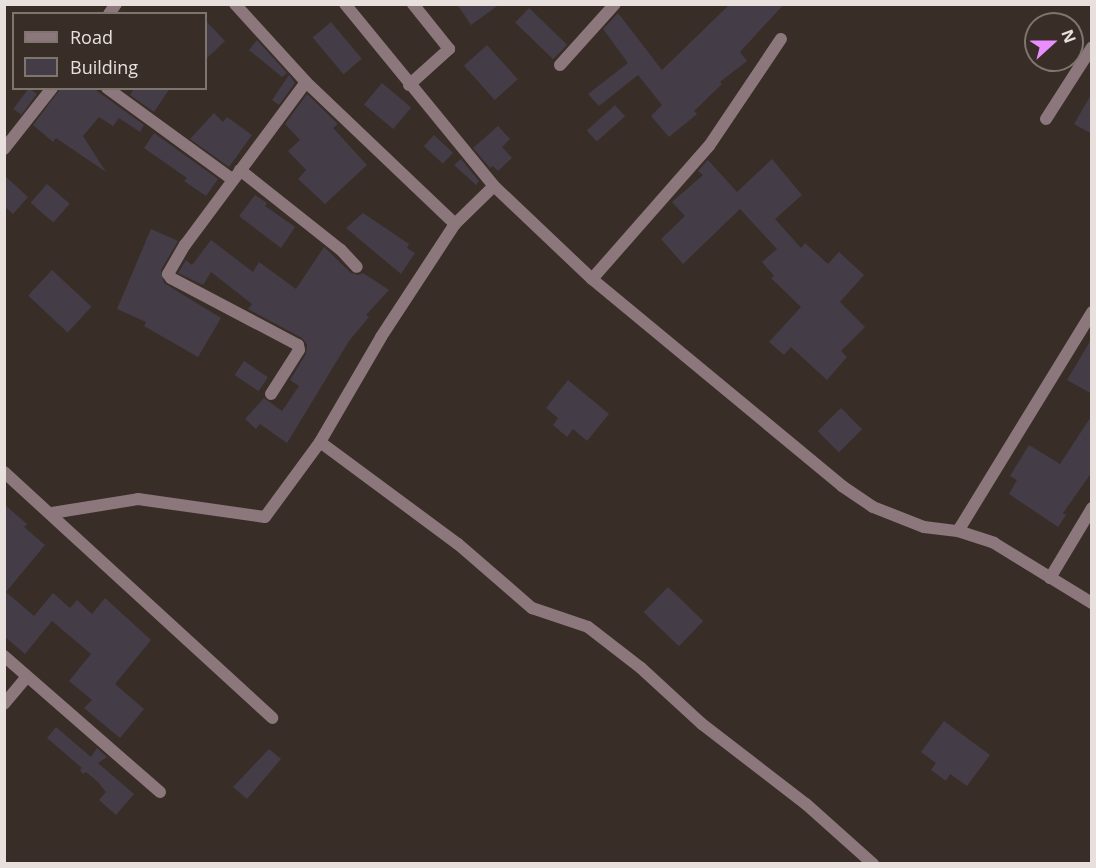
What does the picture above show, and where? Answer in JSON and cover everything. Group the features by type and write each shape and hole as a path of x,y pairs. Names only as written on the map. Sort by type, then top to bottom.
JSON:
{"street":[{"path":"235,4 306,82 455,224"},
{"path":"345,4 494,186 592,279 842,486 873,507 913,523 958,531 994,543 1092,603"},
{"path":"409,85 449,49 413,4"},
{"path":"560,65 615,4"},
{"path":"592,279 709,146 781,39"},
{"path":"1046,119 1092,46"},
{"path":"271,394 298,350 297,345 168,274 185,245 306,82"},
{"path":"4,149 50,90"},
{"path":"110,90 237,175 341,250 357,267"},
{"path":"52,513 138,499 265,517 320,442 381,337 455,224 494,186"},
{"path":"958,531 1092,312"},
{"path":"320,442 458,544 532,608 588,627 640,668 702,724 806,804 873,864"},
{"path":"4,472 52,513 272,718"},
{"path":"1050,578 1092,508"},
{"path":"4,656 160,792"},
{"path":"4,704 27,677"}],"building":[{"path":"457,4 500,4 471,25"},
{"path":"730,4 784,4 740,52 747,61 720,82 722,84 694,111 697,114 669,137 651,116 662,105 638,75 599,106 588,94 628,63 603,29 618,13 662,70"},
{"path":"529,8 567,45 553,59 515,22"},
{"path":"207,22 225,41 207,58"},
{"path":"331,22 362,59 343,74 313,37"},
{"path":"257,40 287,73 282,77 249,50"},
{"path":"487,45 518,79 495,100 464,66"},
{"path":"289,75 295,83 279,105 272,100"},
{"path":"382,83 411,107 393,129 364,104"},
{"path":"27,90 32,90 37,94 21,115 13,109"},
{"path":"59,90 96,90 144,125 140,132 119,118 113,126 99,117 83,136 106,172 56,138 53,142 33,125"},
{"path":"133,90 169,90 154,112 130,95"},
{"path":"1092,93 1092,134 1074,124"},
{"path":"307,94 338,124 333,128 367,165 325,204 298,179 306,170 288,151 300,140 285,124"},
{"path":"615,105 625,116 597,142 587,130"},
{"path":"214,113 223,122 227,117 252,135 229,167 190,139"},
{"path":"498,126 510,139 502,147 512,158 498,171 493,166 490,168 473,148"},
{"path":"154,133 218,179 206,196 184,181 187,178 144,148"},
{"path":"434,135 453,153 443,164 424,146"},
{"path":"461,159 479,181 476,185 454,165"},
{"path":"772,159 802,195 775,219 801,248 805,243 828,264 839,252 864,275 840,302 865,327 841,351 847,357 827,380 791,347 784,355 769,342 801,307 771,278 774,276 762,262 777,249 740,209 683,264 661,239 685,216 672,202 703,175 698,171 708,160 737,192"},
{"path":"4,175 28,197 13,214 4,206"},
{"path":"47,184 70,204 53,223 31,203"},
{"path":"255,195 267,203 265,206 295,227 281,248 239,216"},
{"path":"363,213 409,244 407,248 415,253 401,274 346,228"},
{"path":"151,229 178,241 161,270 164,283 221,318 198,357 144,326 146,322 117,309"},
{"path":"211,240 253,272 259,262 296,289 324,247 351,273 358,275 363,273 389,290 366,315 369,317 349,341 287,443 260,424 256,429 245,419 264,398 282,411 299,386 290,380 306,354 307,344 302,338 248,309 252,304 211,272 203,285 178,273 186,260 192,265"},
{"path":"52,270 91,307 68,332 28,296"},
{"path":"1092,338 1092,394 1067,380"},
{"path":"244,361 268,377 259,391 234,375"},
{"path":"568,380 609,414 587,441 573,429 567,437 553,425 558,418 546,408"},
{"path":"841,408 862,429 839,453 818,431"},
{"path":"1092,415 1092,472 1063,513 1066,515 1058,527 1009,494 1017,480 1010,476 1029,445 1060,464"},
{"path":"5,505 27,524 24,527 45,545 6,592 34,616 53,593 70,608 77,600 92,614 105,598 151,640 115,684 144,709 120,738 84,708 92,700 69,681 91,654 52,621 25,654 4,636"},
{"path":"668,587 703,621 679,646 644,612"},
{"path":"944,721 990,755 967,786 950,774 946,781 931,770 936,763 921,752"},
{"path":"56,727 91,757 97,748 107,757 98,763 134,794 116,815 99,800 106,792 97,781 86,772 83,774 80,770 82,768 47,738"},
{"path":"269,749 281,759 247,799 233,787"}]}
